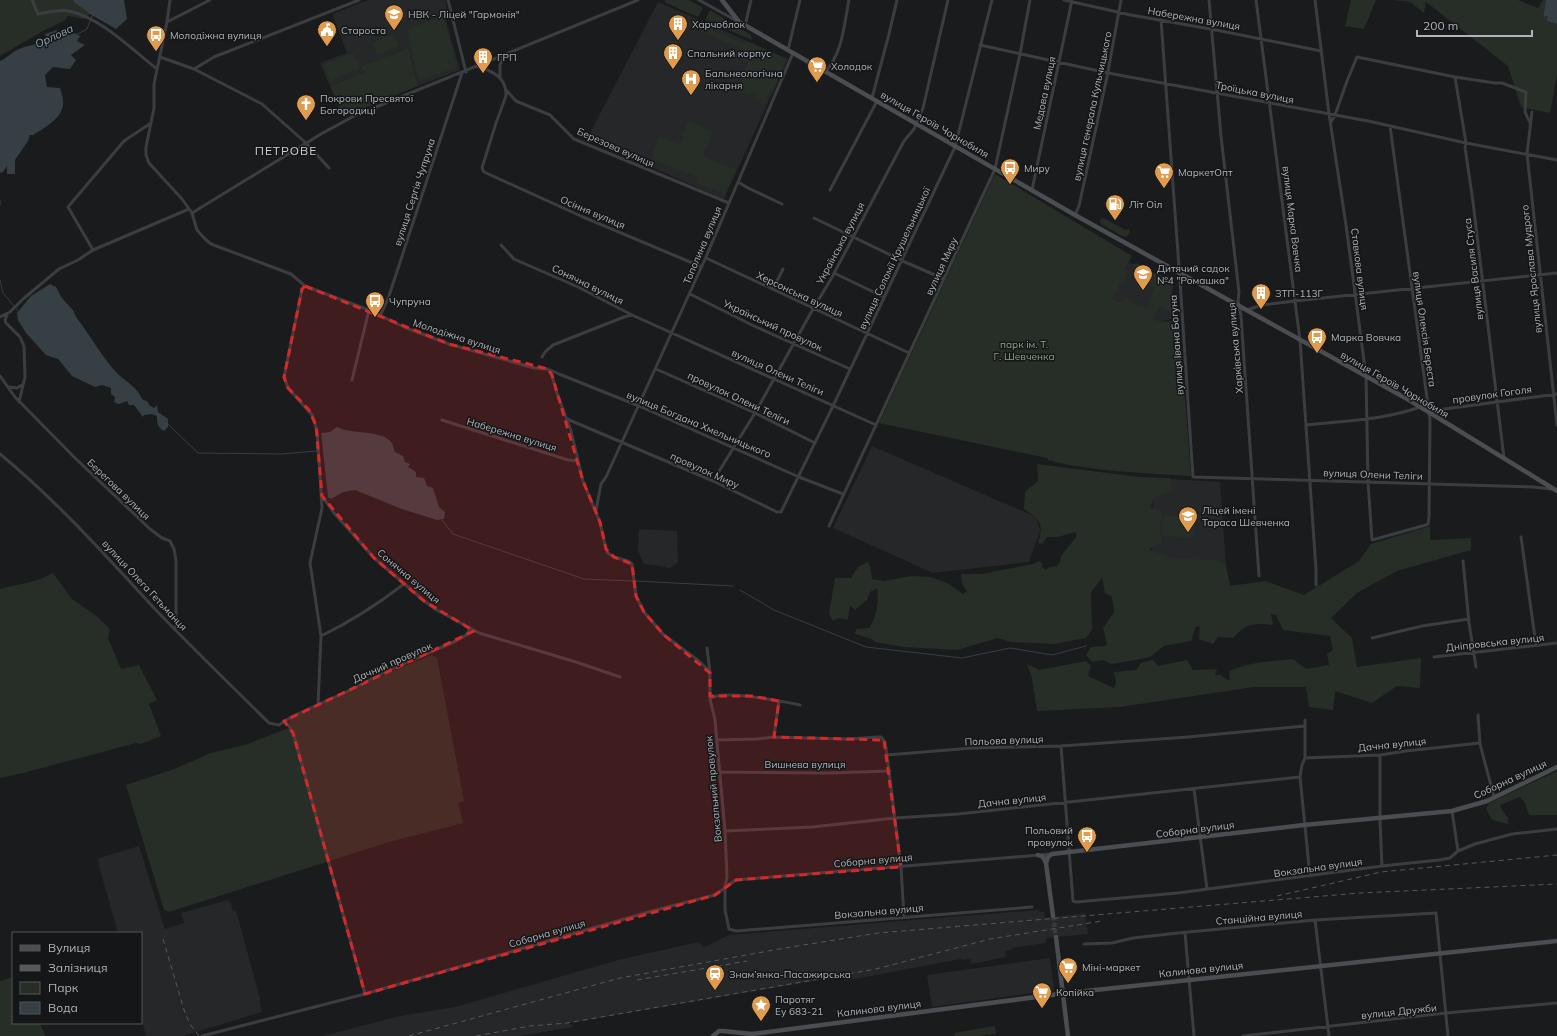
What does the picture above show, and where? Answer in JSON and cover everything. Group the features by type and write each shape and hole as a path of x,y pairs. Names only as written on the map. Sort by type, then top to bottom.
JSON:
{"street":[{"path":"32,0 38,14 51,11 68,11 88,18 118,37 157,69"},
{"name":"Молодіжна вулиця","path":"170,0 154,84 154,108 146,147 147,159 182,199 192,213 197,230 211,244 291,274 305,286 369,310 404,327 449,344 534,368 548,369"},
{"path":"167,22 210,0"},
{"path":"194,69 214,57 359,0"},
{"path":"448,0 464,72"},
{"path":"192,213 354,116 478,67 638,0"},
{"name":"вулиця Героїв Чорнобиля","path":"699,0 1075,215 1366,376 1430,413 1504,460 1555,490"},
{"path":"722,0 739,22"},
{"path":"745,26 751,0"},
{"path":"788,50 800,0"},
{"path":"825,72 833,63 838,52 849,0"},
{"path":"872,98 897,0"},
{"name":"Українська вулиця","path":"713,481 755,413 793,343 834,273 904,141 916,125 923,108 948,0"},
{"name":"вулиця Соломії Крушельницької","path":"781,512 833,406 955,147 992,0"},
{"name":"вулиця Миру","path":"829,526 995,168 1020,54 1030,0"},
{"name":"Набережна вулиця","path":"1064,0 1119,13 1211,29 1321,51"},
{"name":"вулиця генерала Кульчицького","path":"1075,215 1079,206 1108,73 1121,0"},
{"name":"Харківська вулиця","path":"1209,0 1221,136 1244,344 1259,576"},
{"name":"вулиця Марка Вовчка","path":"1256,0 1300,340 1316,585"},
{"name":"Ставкова вулиця","path":"1316,0 1329,114 1366,376 1368,482 1372,540"},
{"name":"Медова вулиця","path":"1032,190 1072,1"},
{"name":"вулиця Івана Богуна","path":"1161,20 1180,273 1193,477"},
{"name":"Троїцька вулиця","path":"980,45 1108,73 1335,115 1466,143 1557,160"},
{"name":"Тополина вулиця","path":"622,442 706,258 793,53"},
{"path":"504,56 500,62 499,69 506,91"},
{"path":"160,57 194,69 262,104 330,168"},
{"path":"1331,122 1357,57 1455,77 1494,83 1502,82 1526,92 1525,112 1530,123"},
{"path":"478,67 491,71 501,78"},
{"name":"вулиця Сергія Чупруна","path":"380,316 388,299 464,72"},
{"name":"вулиця Василя Стуса","path":"1455,77 1466,143 1465,147 1504,460"},
{"name":"Осіння вулиця","path":"506,91 506,96 482,168 487,175 702,267"},
{"name":"Березова вулиця","path":"506,91 516,101 550,115 574,139 729,203"},
{"path":"830,190 877,102"},
{"name":"вулиця Ярослава Мудрого","path":"1532,112 1527,154 1539,275 1555,394 1557,425"},
{"path":"93,250 68,206 124,141 151,123"},
{"name":"вулиця Олексія Береста","path":"1372,540 1428,524 1430,413 1411,289 1390,126"},
{"path":"738,182 782,204"},
{"path":"0,317 7,315 45,279 59,269 78,260 93,250 189,209"},
{"path":"814,218 944,279"},
{"name":"Сонячна вулиця","path":"501,245 514,259 578,287 632,315 672,333"},
{"name":"Херсонська вулиця","path":"706,258 909,353"},
{"path":"773,289 783,269"},
{"path":"834,273 884,298"},
{"path":"1247,310 1262,305 1295,301 1557,273"},
{"path":"305,286 302,290 284,372 284,381 288,388 309,410 316,425 322,508 310,563 320,636 318,705"},
{"name":"Український провулок","path":"690,294 850,369"},
{"path":"352,380 369,310"},
{"path":"7,315 5,318 6,323 20,337 24,346 25,369 19,402"},
{"path":"542,357 553,345 632,315"},
{"name":"вулиця Олени Теліги","path":"672,333 876,425"},
{"path":"548,369 552,375 567,419 584,481 596,510 608,553 632,564 636,596 644,612 664,635 699,661 710,673"},
{"name":"вулиця Богдана Хмельницького","path":"548,369 639,406 799,477 843,494"},
{"name":"провулок Олени Теліги","path":"656,369 755,413 815,443"},
{"name":"Берегова вулиця","path":"0,376 19,402 80,463 150,529 172,543 176,560 176,630"},
{"path":"8,386 17,388 23,383"},
{"name":"провулок Гоголя","path":"1430,413 1437,410 1555,394"},
{"path":"1306,425 1367,419 1407,412 1420,407"},
{"name":"провулок Миру","path":"567,419 713,481 777,512 781,512"},
{"name":"Набережна вулиця","path":"442,420 568,460 578,461"},
{"path":"596,510 601,484 606,477 622,442"},
{"name":"вулиця Олега Гетьманця","path":"0,454 34,483 62,510 176,630 269,723 279,725"},
{"name":"вулиця Олени Теліги","path":"1193,477 1533,487 1555,490"},
{"name":"Сонячна вулиця","path":"322,496 334,513 374,558 424,601 470,629 620,677"},
{"path":"1521,537 1536,645"},
{"path":"1463,561 1476,667"},
{"path":"320,636 349,622 404,584"},
{"path":"1372,638 1422,626 1469,618"},
{"name":"Дачний провулок","path":"279,725 284,721 389,670 456,641 466,635 470,629"},
{"name":"Дніпровська вулиця","path":"1434,657 1557,643"},
{"name":"Вокзальний провулок","path":"707,648 710,673 710,699 715,720 725,831 728,877 725,887 725,910 729,929"},
{"path":"710,699 714,696 720,695 752,696 800,705"},
{"path":"774,737 779,701"},
{"path":"1478,715 1480,743 1494,797"},
{"path":"1305,720 1305,758 1300,777 1310,876"},
{"path":"284,721 293,733 365,994"},
{"name":"Польова вулиця","path":"887,755 972,748 1061,746 1305,726"},
{"path":"717,740 774,737 847,739 881,737 885,742 890,770 904,917"},
{"name":"Дачна вулиця","path":"1305,758 1380,756 1406,751 1480,743"},
{"path":"1061,746 1068,853"},
{"path":"1380,756 1382,866"},
{"name":"Соборна вулиця","path":"202,1036 365,994 652,911 715,895 736,880 1038,856 1304,825 1452,811 1473,806 1557,767"},
{"name":"Вишнева вулиця","path":"720,772 828,773 890,770"},
{"name":"Дачна вулиця","path":"725,831 812,826 958,814 1300,777"},
{"path":"1194,789 1207,889"},
{"path":"1452,811 1458,851"},
{"name":"Вокзальна вулиця","path":"1068,853 1073,901 1076,902 1207,889 1439,860 1450,858 1458,851 1475,844 1512,834 1557,829"},
{"path":"1046,863 1048,857 1052,854"},
{"path":"1038,856 1043,857 1046,863 1053,916"},
{"name":"Вокзальна вулиця","path":"729,929 736,931 1032,907"},
{"name":"Станційна вулиця","path":"1084,944 1112,943 1132,938 1315,920 1436,913 1441,952"},
{"path":"1315,920 1329,1036"},
{"path":"1185,932 1194,1036"},
{"path":"1056,937 1068,1036"},
{"name":"Калинова вулиця","path":"752,1034 1189,979 1557,941"},
{"path":"1441,952 1448,1036"},
{"name":"вулиця Дружби","path":"1243,1036 1446,1013 1557,1003"},
{"path":"713,1036 719,1032 752,1034"},
{"path":"727,1032 733,1036"},
{"path":"746,1036 752,1034"}],"highlighted area":[{"path":"305,286 449,344 548,369 552,375 583,481 600,522 606,549 614,557 632,564 636,596 644,612 664,635 710,673 710,696 752,696 779,701 774,737 884,740 901,867 736,880 715,895 365,994 293,733 284,721 474,631 424,601 374,558 322,496 316,425 309,410 288,388 284,377 302,289"}],"shaded area":[{"name":"НВК - Ліцей \"Гармонія\"","path":"368,0 445,0 448,11 444,14 460,70 418,86 408,48 361,66 363,73 330,86 320,63 347,53 332,14"},
{"name":"Бальнеологічна лікарня","path":"658,2 788,59 724,199 587,139"},
{"name":"Дитячий садок №4 \"Ромашка\"","path":"1129,262 1172,286 1173,318 1161,322 1110,297"},
{"path":"872,446 1036,517 1040,530 1029,562 933,573 833,528"},
{"name":"Ліцей імені Тараса Шевченка","path":"1153,478 1220,482 1226,565 1152,560"},
{"path":"639,529 677,531 678,562 670,568 644,564 638,551"},
{"path":"139,846 165,929 184,923 181,913 228,900 233,911 236,910 260,999 262,1012 183,1036 146,1036 142,1021 142,932 118,932 98,863 99,858"},
{"path":"1038,910 1044,912 1045,918 1085,913 1088,934 1047,938 1045,943 1012,948 1011,950 1005,951 1006,957 971,964 970,959 961,959 844,981 843,976 570,1023 573,1027 520,1036 323,1036 400,1016 455,1007 622,959 699,942 703,947 729,935"},
{"path":"1050,958 1054,990 932,1007 927,975"}],"green space":[{"path":"0,0 73,0 90,14 84,19 68,16 64,21 43,31 0,56"},
{"path":"664,0 689,0 703,8 698,17 666,3"},
{"path":"1351,0 1376,0 1364,29 1345,26"},
{"path":"1393,0 1518,0 1538,8 1543,0 1546,0 1543,17 1549,16 1546,21 1557,24 1557,75 1550,113 1521,107 1508,66 1426,2 1424,13 1410,2"},
{"path":"710,10 751,35 752,40 705,20"},
{"path":"444,16 457,67 419,81 407,29"},
{"path":"701,25 746,44 749,42 786,59 775,88 771,89 763,106 761,104 763,99 756,98 758,94 753,91 749,96 737,92 749,59 742,54 743,49 698,30"},
{"path":"394,34 399,46 377,55 372,43"},
{"path":"408,48 418,86 343,117 330,86 363,73 361,66"},
{"path":"353,53 360,69 330,81 323,65"},
{"path":"688,121 713,131 703,157 736,169 725,194 696,183 698,177 651,159 659,137 680,145"},
{"name":"парк ім. Т. Г. Шевченка","path":"995,174 1132,256 1124,271 1128,269 1126,278 1121,283 1112,298 1120,302 1127,298 1137,307 1146,307 1154,289 1136,276 1138,272 1133,265 1137,263 1149,271 1163,276 1165,280 1175,283 1171,291 1172,312 1160,307 1153,318 1161,322 1179,320 1191,476 1121,472 1068,465 1051,461 1053,459 1049,461 1047,458 879,423"},
{"path":"1103,218 1126,230 1129,228 1130,232 1126,237 1122,236 1101,224 1100,220"},
{"path":"1037,464 1139,477 1171,478 1172,491 1153,498 1151,508 1162,511 1160,532 1162,543 1149,549 1159,554 1176,558 1210,559 1222,562 1226,565 1230,586 1265,581 1304,595 1359,561 1371,544 1430,526 1430,540 1471,538 1471,550 1397,571 1357,593 1331,618 1352,638 1357,667 1421,658 1420,688 1397,686 1372,703 1335,691 1333,710 1309,707 1306,687 1254,687 1120,707 1037,711 1032,679 1027,664 1039,670 1086,661 1091,666 1088,676 1114,688 1116,683 1114,672 1136,670 1141,663 1153,660 1158,666 1187,660 1193,670 1217,669 1215,675 1220,675 1230,681 1229,671 1260,662 1293,659 1306,669 1329,665 1327,654 1333,650 1330,636 1283,630 1276,615 1271,614 1273,625 1251,625 1242,629 1233,638 1218,637 1213,644 1199,639 1200,627 1196,626 1191,641 1164,646 1150,657 1111,664 1103,660 1092,662 1086,655 1091,647 1105,646 1107,644 1103,628 1114,612 1112,597 1105,593 1102,578 1091,592 1092,630 1086,638 1054,644 1011,642 998,638 957,650 904,647 875,642 872,639 855,634 856,629 869,628 872,623 877,609 877,588 870,592 867,600 855,610 850,605 848,620 839,618 833,621 829,614 835,578 851,578 858,567 868,562 872,579 884,581 911,576 930,577 947,583 963,594 967,591 962,584 961,574 981,574 1033,564 1039,561 1043,564 1042,567 1046,570 1049,567 1057,566 1060,562 1061,556 1077,536 1075,532 1058,537 1047,537 1042,544 1038,543 1041,531 1040,523 1034,516 1024,509 1025,492 1038,481"},
{"path":"1163,515 1196,517 1194,538 1162,536"},
{"path":"53,573 72,599 94,614 110,629 108,638 121,669 139,665 157,700 149,704 161,736 141,744 136,743 0,778 0,589 38,580"},
{"path":"432,655 437,658 464,801 458,803 463,823 389,842 169,912 164,910 126,785 174,769 211,753 245,745 291,727 289,720 379,677"},
{"path":"1557,771 1557,815 1529,815 1525,803 1520,797 1500,805 1508,818 1508,824 1492,820 1486,809 1489,803"},
{"path":"12,977 12,1024 40,1024 45,1036 0,1036 0,981"},
{"path":"995,1026 996,1034 955,1036 954,1033"}],"water":[{"path":"73,0 124,0 127,19 116,29 90,14"},
{"path":"1546,0 1557,0 1557,24 1546,21 1548,16 1543,17"},
{"path":"57,30 61,35 75,33 80,36 77,41 85,45 71,55 76,60 70,69 53,67 45,75 47,87 60,88 63,107 61,112 53,121 33,135 30,135 28,141 15,160 15,174 7,174 7,166 3,172 0,173 0,61 19,49 47,40 45,34"},
{"path":"50,284 56,287 62,298 73,310 76,317 102,354 119,375 135,389 142,399 148,402 149,405 154,408 157,405 158,412 168,419 168,427 164,431 158,425 157,416 151,414 144,415 143,417 134,405 129,405 127,401 119,404 114,402 115,397 111,394 111,388 102,385 95,387 72,376 58,359 46,355 26,333 18,320 17,313 31,296"},
{"path":"337,427 381,436 392,443 395,452 403,456 405,462 410,464 408,467 416,472 416,477 424,478 427,486 433,488 439,507 445,512 444,519 437,520 402,509 355,490 343,492 331,499 328,497 321,433 330,432"}],"waterway":[{"name":"Орлова","path":"76,35 87,29 93,14"},
{"path":"0,200 0,206"},
{"path":"0,280 3,293 19,312"},
{"path":"168,424 198,453 282,454 317,451"},
{"path":"442,520 453,534 584,579 632,581"},
{"path":"635,581 733,586"},
{"path":"740,590 774,610 866,647 962,658 1010,648 1052,655 1086,646"}],"tunnel":[{"path":"1053,916 1056,937"}],"railway":[{"path":"1277,896 1381,872 1557,855"},
{"path":"409,1036 620,978 785,948 878,933 1360,893 1557,884"},
{"path":"476,1036 530,1026 567,1023 876,969 990,939 1102,921"},
{"path":"163,939 185,1013 190,1024 199,1036"},
{"path":"637,980 747,961"}],"place":[{"name":"НВК - Ліцей \"Гармонія\"","path":"394,31"},
{"name":"Харчоблок","path":"678,41"},
{"name":"Староста","path":"327,47"},
{"name":"Молодіжна вулиця","path":"156,52"},
{"name":"Спальний корпус","path":"673,70"},
{"name":"ГРП","path":"483,74"},
{"name":"Холодок","path":"817,83"},
{"name":"Бальнеологічна лікарня","path":"691,96"},
{"name":"Покрови Пресвятої Богородиці","path":"306,121"},
{"name":"Миру","path":"1010,185"},
{"name":"МаркетОпт","path":"1164,189"},
{"name":"Літ Оіл","path":"1115,221"},
{"name":"Дитячий садок №4 \"Ромашка\"","path":"1143,291"},
{"name":"ЗТП-113Г","path":"1261,310"},
{"name":"Чупруна","path":"375,318"},
{"name":"Марка Вовчка","path":"1317,354"},
{"name":"Ліцей імені Тараса Шевченка","path":"1188,533"},
{"name":"Польовий провулок","path":"1087,853"},
{"name":"Міні-маркет","path":"1068,984"},
{"name":"Знам’янка-Пасажирська","path":"715,991"},
{"name":"Копійка","path":"1042,1009"},
{"name":"Паротяг Еу 683-21","path":"761,1022"}],"district":[{"name":"ПЕТРОВЕ","path":"286,151"}]}
